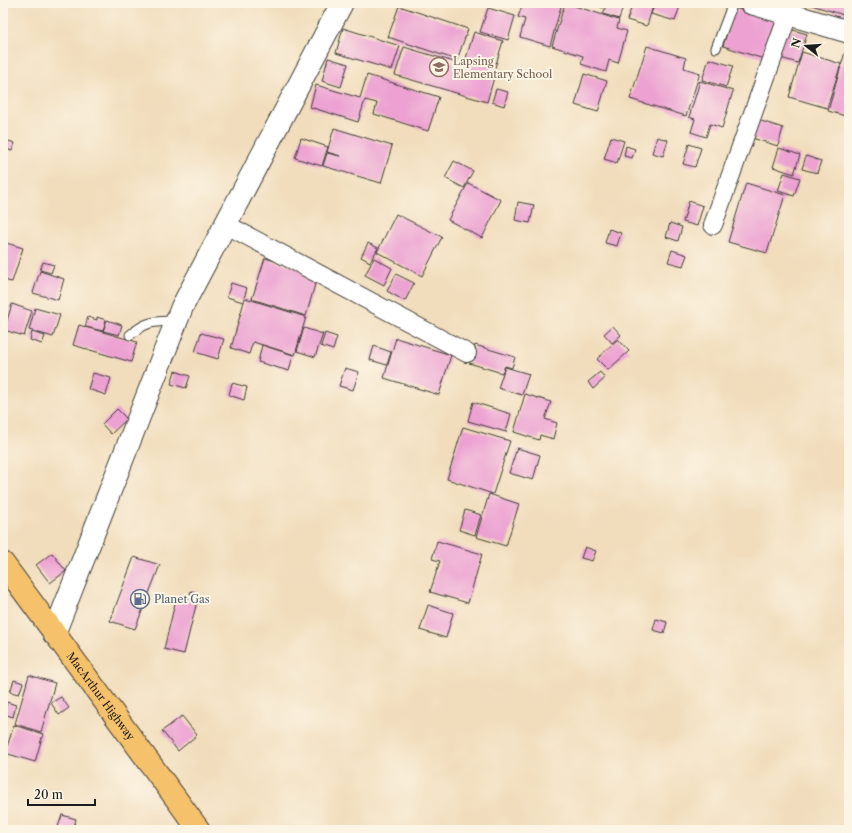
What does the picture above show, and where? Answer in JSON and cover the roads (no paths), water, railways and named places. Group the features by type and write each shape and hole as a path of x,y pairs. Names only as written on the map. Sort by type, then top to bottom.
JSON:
{"highway":[{"name":"MacArthur Highway","path":"3,563 199,830"}],"street":[{"path":"54,634 182,306 342,3"},
{"path":"751,3 849,32"},
{"path":"713,225 788,15"},
{"path":"225,224 467,353"}],"lane":[{"path":"716,48 733,3"},
{"path":"130,335 141,326 151,322 176,321"}],"place":[{"name":"Lapsing Elementary School","path":"439,67"},
{"name":"Planet Gas","path":"140,599"}]}
